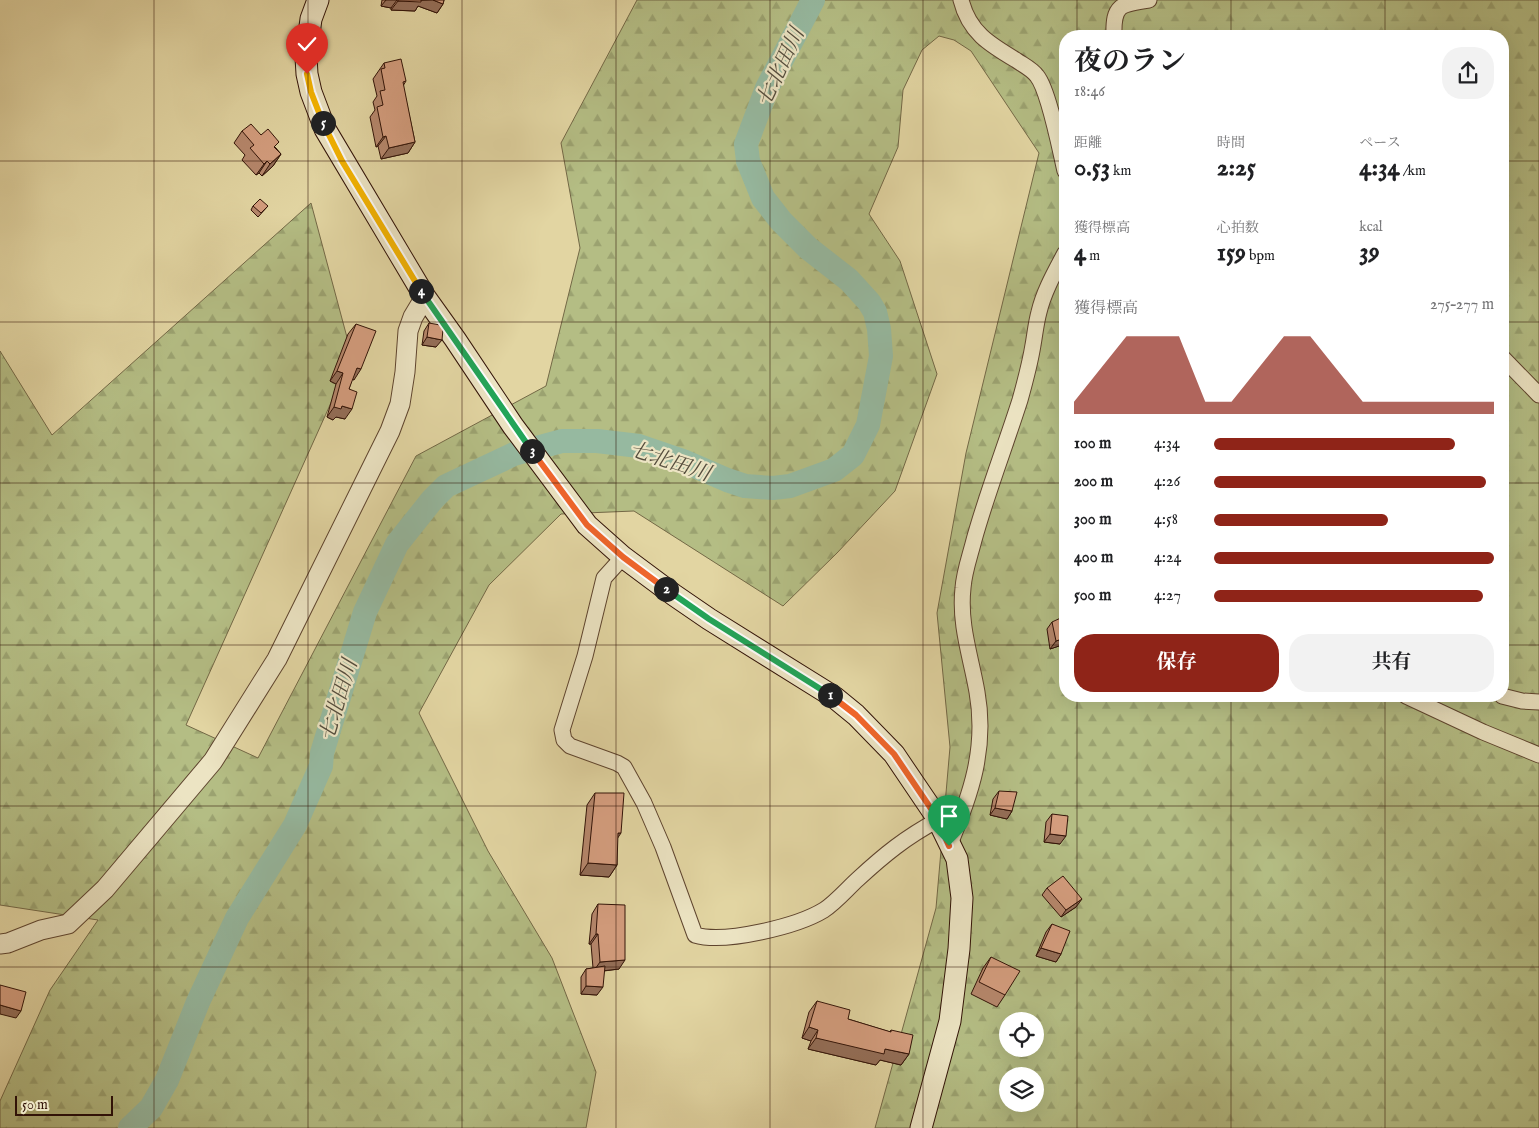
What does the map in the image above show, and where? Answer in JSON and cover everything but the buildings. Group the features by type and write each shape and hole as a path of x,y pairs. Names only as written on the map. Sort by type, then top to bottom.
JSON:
{"main road":[{"path":"318,0 311,19 308,38 307,74 311,92 325,130 425,298 513,426 587,525 623,557 709,619 826,692 856,715 894,754 938,820 956,859 962,898 959,950 950,1021 921,1128"}],"street":[{"path":"961,0 964,11 976,31 994,47 1037,76 1047,99 1059,147"},
{"path":"1114,30 1117,9 1127,3 1149,0"},
{"path":"949,846 971,788 981,737 977,692 962,624 963,588 966,568 985,501 1020,401 1029,367 1039,311 1058,281"},
{"path":"0,944 8,943 41,930 68,924 105,889 213,760 232,733 277,659 324,568 390,431 400,404 408,331 413,317 425,298"},
{"path":"1509,364 1539,395"},
{"path":"623,557 604,578 585,656 562,730 564,740 570,746 624,767 644,804 663,847 695,934 705,938 724,938 774,929 824,910 892,848 917,831 938,820"},
{"path":"1509,698 1539,702"},
{"path":"1419,702 1483,732 1539,755"}],"green space":[{"path":"637,0 1539,0 1539,1128 875,1128 936,908 950,747 937,613 966,453 1039,153 971,51 954,40 939,36 922,50 903,90 898,147 869,214 900,261 937,374 895,491 837,553 783,606 634,511 561,514 489,585 419,713 488,851 552,958 596,1072 586,1128 0,1128 0,1101 50,990 98,920 0,905 0,351 52,435 311,203 352,356 186,725 258,758 416,456 546,386 580,248 561,143"}],"waterway":[{"name":"七北田川","path":"130,1128 151,1108 167,1080 198,1002 237,918 295,825 321,766 322,753 365,612 397,544 432,500 446,486 514,454 562,441 597,441 639,446 683,461 745,486 773,488 790,486 834,470 853,455 868,425 881,356 879,329 875,312 869,302 849,280 808,248 781,221 763,198 748,161 746,144 767,88 813,0"}],"route":[{"path":"307,74 311,92 325,130 425,298 513,426 587,525 623,557 674,595 834,697 856,715 894,754 936,816 949,846"}]}
